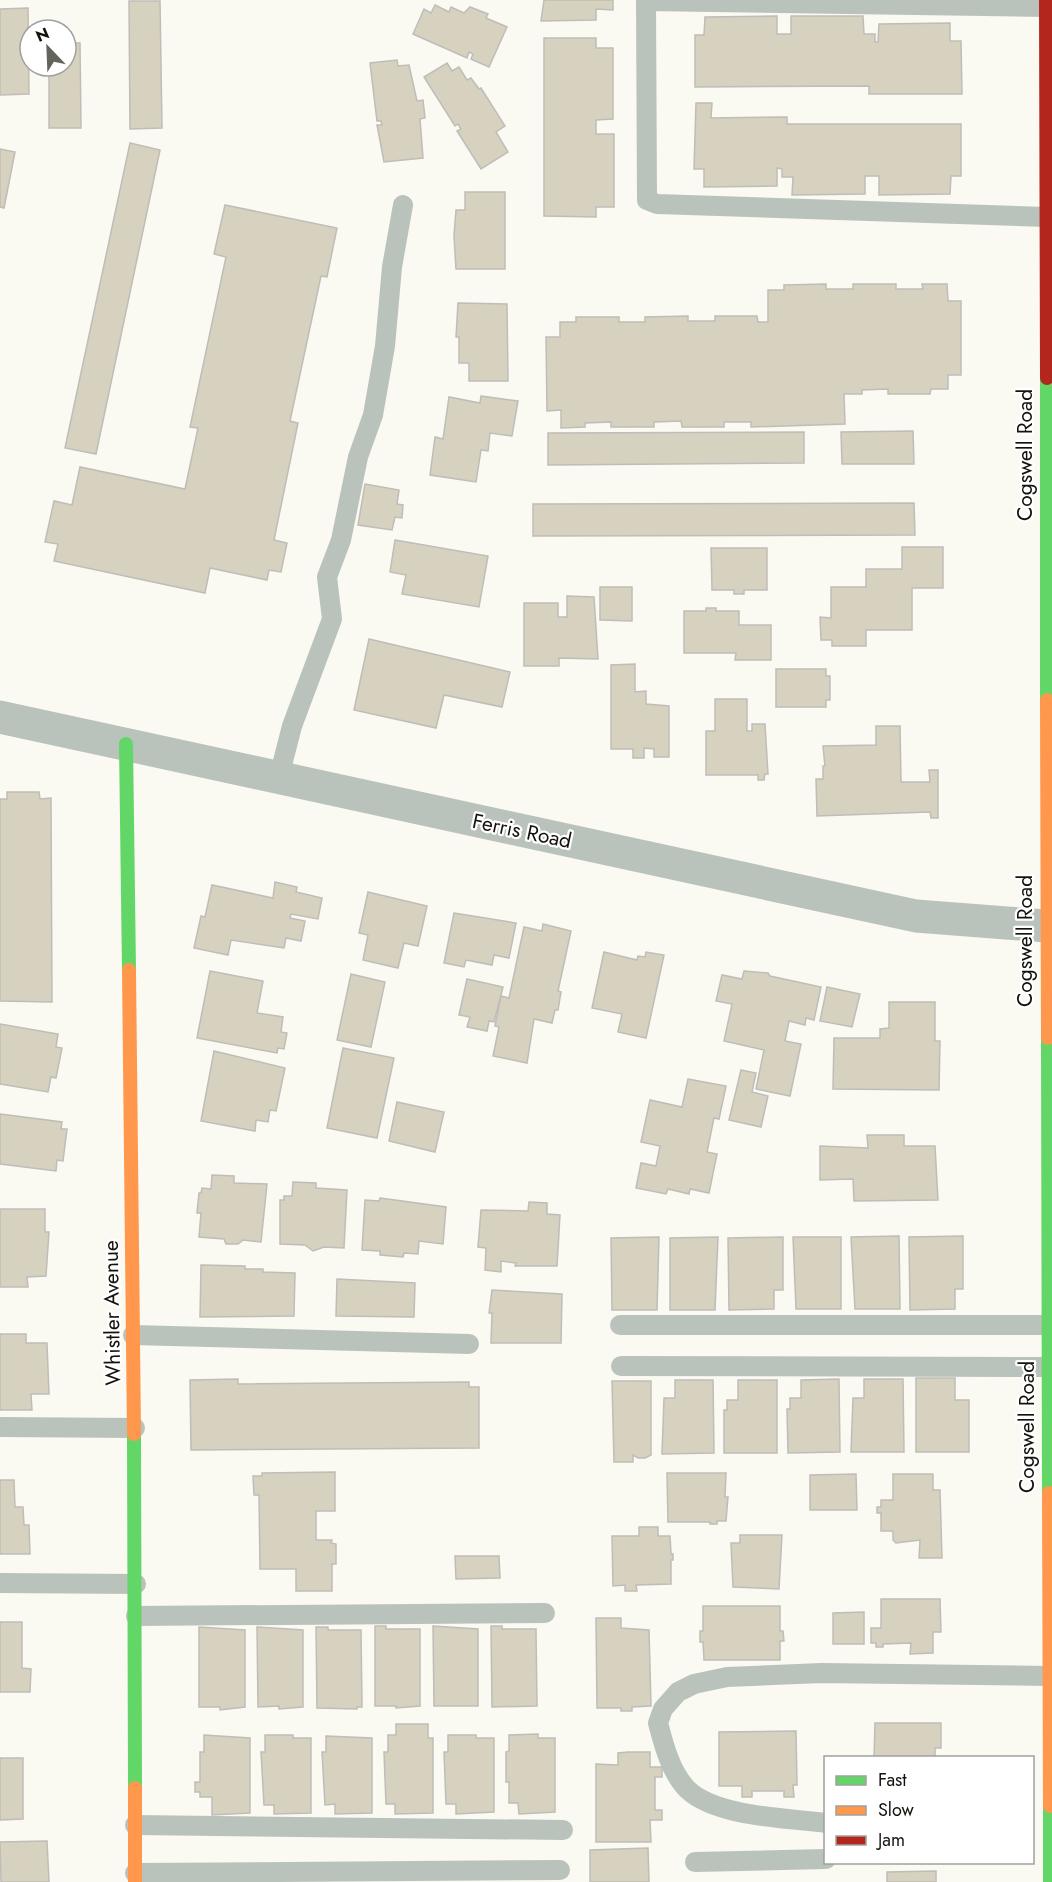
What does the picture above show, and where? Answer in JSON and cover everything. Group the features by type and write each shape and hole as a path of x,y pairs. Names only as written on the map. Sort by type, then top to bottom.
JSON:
{"street":[{"name":"Cogswell Road","path":"1046,3 1049,47 1046,218 1049,297 1049,882 1046,926 1050,1192 1048,1367 1051,1798 1041,1827 1041,1855 1050,1882"},
{"name":"Ferris Road","path":"0,717 915,916 1046,926"},
{"name":"Whistler Avenue","path":"126,744 135,1428 135,1877"}],"lane":[{"path":"1046,3 646,1 647,200 669,204 1046,218"},
{"path":"279,777 292,726 332,620 327,577 341,540 358,457 373,415 385,346 392,267 403,205"},
{"path":"620,1325 1048,1325"},
{"path":"133,1335 469,1344"},
{"path":"621,1366 1048,1367"},
{"path":"0,1427 135,1428"},
{"path":"0,1583 136,1584"},
{"path":"136,1616 545,1613"},
{"path":"824,1823 721,1807 699,1798 687,1788 674,1770 658,1723 670,1699 694,1684 755,1674 1049,1676"},
{"path":"135,1825 563,1830"},
{"path":"695,1862 824,1859"},
{"path":"135,1877 560,1870"}],"building":[{"path":"544,0 613,0 613,10 596,9 596,20 541,21"},
{"path":"129,1 160,1 162,128 130,129"},
{"path":"435,5 449,12 451,7 464,13 470,7 488,14 486,18 507,27 489,67 471,59 473,54 469,52 467,58 413,34 424,9 431,13"},
{"path":"28,8 28,18 18,18 18,78 29,78 29,94 0,95 0,9"},
{"path":"777,16 777,34 791,34 791,16 863,16 864,34 875,34 875,42 878,42 879,24 950,23 950,41 961,41 962,94 869,94 869,86 695,87 695,35 704,35 705,17"},
{"path":"544,38 596,38 596,48 613,48 613,119 596,120 596,134 614,134 614,207 596,207 596,217 544,216"},
{"path":"78,43 80,43 81,128 49,128 49,78 78,78"},
{"path":"397,60 398,66 409,65 417,101 423,100 425,118 420,119 423,158 384,162 377,125 382,125 381,121 377,121 370,63"},
{"path":"447,63 452,71 459,67 467,80 471,78 479,89 481,88 505,126 496,132 508,152 481,169 457,131 461,129 458,124 455,126 424,77"},
{"path":"696,103 712,103 711,118 787,117 787,124 961,124 961,176 951,176 950,194 879,195 879,176 865,176 865,194 792,195 793,177 782,177 782,169 777,168 777,186 704,187 704,169 694,169"},
{"path":"130,143 160,150 96,454 65,448"},
{"path":"0,149 15,152 4,208 0,207"},
{"path":"465,192 505,192 505,269 456,269 454,236 456,210 465,210"},
{"path":"225,205 337,228 327,277 321,276 290,421 298,423 274,540 287,543 281,572 269,570 267,580 210,568 205,593 54,561 58,544 45,542 54,501 72,505 80,467 185,489 198,428 190,427 226,257 214,254"},
{"path":"826,284 826,289 853,289 853,284 896,284 896,289 923,289 922,284 947,284 948,301 961,301 961,375 948,375 948,389 931,389 930,394 888,394 888,389 862,390 862,394 844,394 845,424 751,427 751,422 724,422 724,427 682,427 681,421 654,422 654,427 611,427 611,422 585,423 585,427 561,428 561,410 547,411 546,337 560,337 560,322 576,322 576,317 619,317 619,322 645,322 645,317 688,316 688,321 715,321 715,316 757,316 758,322 768,322 768,290 784,290 784,285"},
{"path":"458,303 507,304 508,381 469,381 469,363 459,363 459,337 456,337"},
{"path":"481,396 518,401 512,436 490,433 488,451 481,450 476,482 430,475 435,437 443,439 449,397 480,403"},
{"path":"913,431 914,464 842,464 841,432"},
{"path":"804,432 804,463 548,465 548,433"},
{"path":"365,484 399,490 397,504 403,505 402,518 395,517 392,530 358,525"},
{"path":"914,503 915,535 533,536 533,504"},
{"path":"395,540 488,556 479,607 402,594 406,575 390,572"},
{"path":"902,547 943,547 943,588 912,588 912,630 866,630 866,646 832,646 832,640 821,640 820,617 831,618 831,587 866,587 866,569 902,569"},
{"path":"711,548 767,548 767,590 744,590 744,594 734,594 734,590 712,590"},
{"path":"600,587 632,587 632,621 600,620"},
{"path":"567,596 594,597 598,659 559,658 559,666 524,666 524,603 558,603 558,617 567,617"},
{"path":"706,608 716,608 716,611 739,611 739,625 771,625 771,660 735,660 736,653 684,653 684,611 706,611"},
{"path":"369,639 510,672 502,707 444,695 436,728 354,710"},
{"path":"635,664 635,692 646,691 646,704 669,706 669,757 654,757 654,749 644,748 644,758 633,758 633,749 611,749 611,665"},
{"path":"776,669 826,669 826,676 830,676 830,700 826,700 826,707 776,707"},
{"path":"715,699 747,699 747,731 752,731 752,724 765,724 768,774 765,774 764,780 758,780 758,775 706,775 706,731 715,731"},
{"path":"876,726 900,726 901,782 930,782 929,770 938,770 938,818 931,818 930,812 817,816 816,779 823,779 823,766 825,766 823,746 876,745"},
{"path":"7,792 39,792 40,799 51,798 52,1002 0,1001 0,799 7,799"},
{"path":"275,882 297,887 296,892 322,898 318,919 291,914 290,918 305,921 301,941 286,938 284,948 231,940 228,955 194,948 201,916 205,917 212,885 273,898"},
{"path":"368,892 427,906 418,946 404,943 398,968 363,960 368,935 359,933"},
{"path":"454,913 516,923 509,958 494,955 492,965 466,960 464,967 444,963"},
{"path":"543,924 571,931 558,991 561,992 558,1010 555,1010 552,1023 534,1019 527,1063 493,1056 499,1027 495,1026 501,996 509,998 524,927 542,931"},
{"path":"604,952 637,960 638,956 645,957 646,952 664,955 646,1038 618,1032 622,1014 592,1008"},
{"path":"210,971 263,981 257,1013 283,1017 281,1032 287,1033 284,1049 278,1048 277,1053 197,1038"},
{"path":"744,971 768,973 770,976 821,987 814,1020 806,1018 805,1025 789,1021 785,1041 801,1044 790,1096 756,1089 764,1050 724,1041 732,1004 716,1001 722,975 742,979"},
{"path":"351,974 385,982 371,1047 337,1040"},
{"path":"467,979 503,987 494,1022 489,1021 487,1031 467,1027 470,1017 459,1015"},
{"path":"827,987 860,994 852,1027 820,1021"},
{"path":"889,1002 935,1002 935,1041 940,1041 939,1090 833,1089 834,1038 880,1038 880,1029 889,1028"},
{"path":"0,1024 58,1034 56,1047 62,1048 56,1078 51,1077 48,1092 0,1084"},
{"path":"343,1048 394,1058 377,1138 327,1128"},
{"path":"214,1051 285,1068 276,1111 270,1110 268,1122 256,1120 255,1131 201,1121"},
{"path":"741,1070 756,1073 752,1092 768,1096 761,1127 729,1120"},
{"path":"688,1079 726,1086 719,1119 714,1118 707,1152 717,1154 709,1193 690,1189 689,1194 668,1189 666,1194 636,1188 641,1163 656,1166 660,1146 641,1142 650,1100 682,1107"},
{"path":"397,1102 444,1112 435,1152 389,1141"},
{"path":"0,1114 62,1122 61,1129 67,1129 63,1161 57,1160 56,1171 0,1164"},
{"path":"867,1135 904,1135 904,1146 935,1146 938,1200 854,1201 853,1179 820,1180 820,1146 868,1148"},
{"path":"212,1175 234,1176 234,1183 267,1184 261,1242 243,1240 238,1244 226,1244 224,1239 199,1237 201,1213 197,1213 199,1193 202,1188 211,1189"},
{"path":"293,1182 316,1183 316,1188 347,1190 344,1248 324,1247 313,1251 305,1245 280,1244 280,1200 284,1200 284,1196 292,1196"},
{"path":"380,1198 446,1207 443,1244 419,1241 418,1254 404,1253 403,1257 380,1255 380,1251 362,1250 365,1200 379,1201"},
{"path":"529,1202 547,1203 547,1214 560,1215 557,1266 515,1266 516,1263 501,1261 501,1272 485,1270 486,1248 478,1247 481,1210 528,1211"},
{"path":"0,1209 45,1209 45,1232 49,1232 46,1276 27,1277 28,1287 0,1287"},
{"path":"899,1236 900,1309 855,1309 851,1237"},
{"path":"963,1236 963,1289 955,1289 955,1309 910,1310 909,1237"},
{"path":"659,1237 657,1310 612,1310 611,1238"},
{"path":"718,1237 715,1310 670,1310 670,1238"},
{"path":"783,1237 783,1290 774,1290 774,1309 729,1310 728,1238"},
{"path":"793,1237 841,1237 841,1309 796,1309"},
{"path":"201,1265 245,1266 245,1269 263,1269 263,1272 295,1273 294,1316 200,1317"},
{"path":"337,1279 415,1283 414,1317 336,1316"},
{"path":"492,1290 562,1294 561,1343 491,1343 492,1313 489,1313"},
{"path":"0,1334 26,1334 26,1343 47,1343 49,1394 31,1394 32,1410 0,1410"},
{"path":"916,1378 955,1378 955,1400 969,1400 969,1452 916,1452"},
{"path":"238,1379 238,1384 469,1382 469,1387 479,1387 479,1448 191,1450 190,1380"},
{"path":"839,1379 840,1452 788,1453 787,1409 790,1409 790,1398 801,1398 801,1380"},
{"path":"864,1379 903,1379 904,1452 851,1452 853,1398 864,1398"},
{"path":"675,1380 713,1380 714,1453 662,1454 664,1398 675,1398"},
{"path":"738,1380 777,1380 777,1453 724,1453 724,1410 727,1410 727,1400 738,1400"},
{"path":"612,1381 651,1381 651,1455 645,1458 633,1455 633,1462 614,1462"},
{"path":"335,1472 335,1511 316,1511 316,1540 332,1540 331,1543 336,1544 336,1564 332,1564 332,1591 296,1591 296,1569 260,1569 259,1495 254,1495 253,1476 262,1476 262,1473"},
{"path":"667,1473 726,1473 725,1497 728,1497 726,1521 717,1521 717,1524 668,1522"},
{"path":"856,1474 857,1510 810,1510 810,1475"},
{"path":"893,1474 933,1474 933,1490 940,1490 942,1558 919,1558 920,1540 896,1543 893,1540 893,1531 881,1531 881,1513 877,1513 877,1507 881,1507 881,1500 893,1500"},
{"path":"0,1480 14,1480 15,1507 23,1507 24,1525 29,1525 30,1554 0,1554"},
{"path":"639,1527 658,1527 658,1536 670,1536 671,1554 673,1554 671,1584 636,1585 637,1591 625,1591 625,1585 613,1586 612,1536 639,1536"},
{"path":"740,1535 782,1535 779,1589 733,1587 731,1543 740,1543"},
{"path":"455,1556 499,1556 500,1578 456,1579"},
{"path":"881,1599 940,1599 941,1632 933,1632 933,1653 910,1654 911,1643 883,1644 883,1647 876,1647 876,1643 871,1643 871,1628 881,1628"},
{"path":"703,1606 780,1606 780,1631 783,1631 784,1641 780,1641 780,1660 704,1660 703,1642 700,1642 700,1631 703,1631"},
{"path":"864,1612 864,1644 833,1644 833,1613"},
{"path":"596,1618 621,1618 621,1628 649,1630 651,1706 632,1707 632,1711 621,1711 621,1708 597,1708"},
{"path":"0,1622 22,1622 22,1668 31,1669 30,1692 0,1692"},
{"path":"375,1626 386,1626 386,1629 420,1629 420,1706 396,1708 396,1706 375,1706"},
{"path":"433,1626 478,1629 478,1706 434,1706"},
{"path":"491,1626 502,1626 502,1629 536,1629 537,1706 492,1707"},
{"path":"199,1627 245,1630 245,1707 220,1710 220,1707 199,1707"},
{"path":"257,1627 303,1630 303,1707 279,1709 279,1706 258,1707"},
{"path":"316,1627 328,1627 328,1630 361,1630 362,1707 357,1707 357,1709 317,1708"},
{"path":"875,1723 941,1723 941,1748 935,1748 935,1756 874,1756"},
{"path":"396,1724 428,1724 428,1738 433,1738 433,1813 395,1814 395,1804 386,1804 384,1752 388,1752 388,1735 396,1735"},
{"path":"796,1731 797,1785 793,1785 794,1797 784,1797 784,1791 752,1791 752,1797 742,1797 742,1786 719,1786 719,1732"},
{"path":"538,1734 538,1738 555,1738 555,1812 519,1814 518,1803 509,1803 509,1782 506,1782 506,1752 509,1751 509,1735"},
{"path":"204,1735 250,1738 250,1813 212,1815 212,1797 200,1797 200,1792 195,1792 195,1782 200,1782 200,1752 204,1752"},
{"path":"265,1735 293,1735 293,1738 311,1738 311,1813 274,1814 274,1805 264,1805 261,1752 265,1752"},
{"path":"448,1735 476,1735 476,1738 494,1738 494,1812 456,1814 456,1804 446,1804 444,1752 448,1752"},
{"path":"326,1736 372,1738 372,1813 335,1814 335,1804 325,1805 322,1752 326,1752"},
{"path":"650,1752 650,1767 662,1767 662,1777 655,1777 655,1810 662,1810 662,1820 650,1820 651,1842 596,1842 596,1764 618,1765 618,1753"},
{"path":"0,1758 23,1758 23,1819 0,1820"},
{"path":"47,1841 49,1882 1,1882 0,1842"},
{"path":"648,1848 649,1882 590,1882 590,1850"},
{"path":"936,1871 936,1882 887,1882 887,1872"}],"traffic: fast":[{"path":"1047,378 1047,700"},
{"path":"126,744 129,970"},
{"path":"1048,1038 1049,1493"},
{"path":"134,1434 135,1788"},
{"path":"1050,1806 1050,1882"}],"traffic: slow":[{"path":"1047,700 1048,1038"},
{"path":"129,970 134,1434"},
{"path":"1049,1493 1050,1806"},
{"path":"135,1788 135,1882"}],"traffic: jam":[{"path":"1046,0 1047,378"}]}
